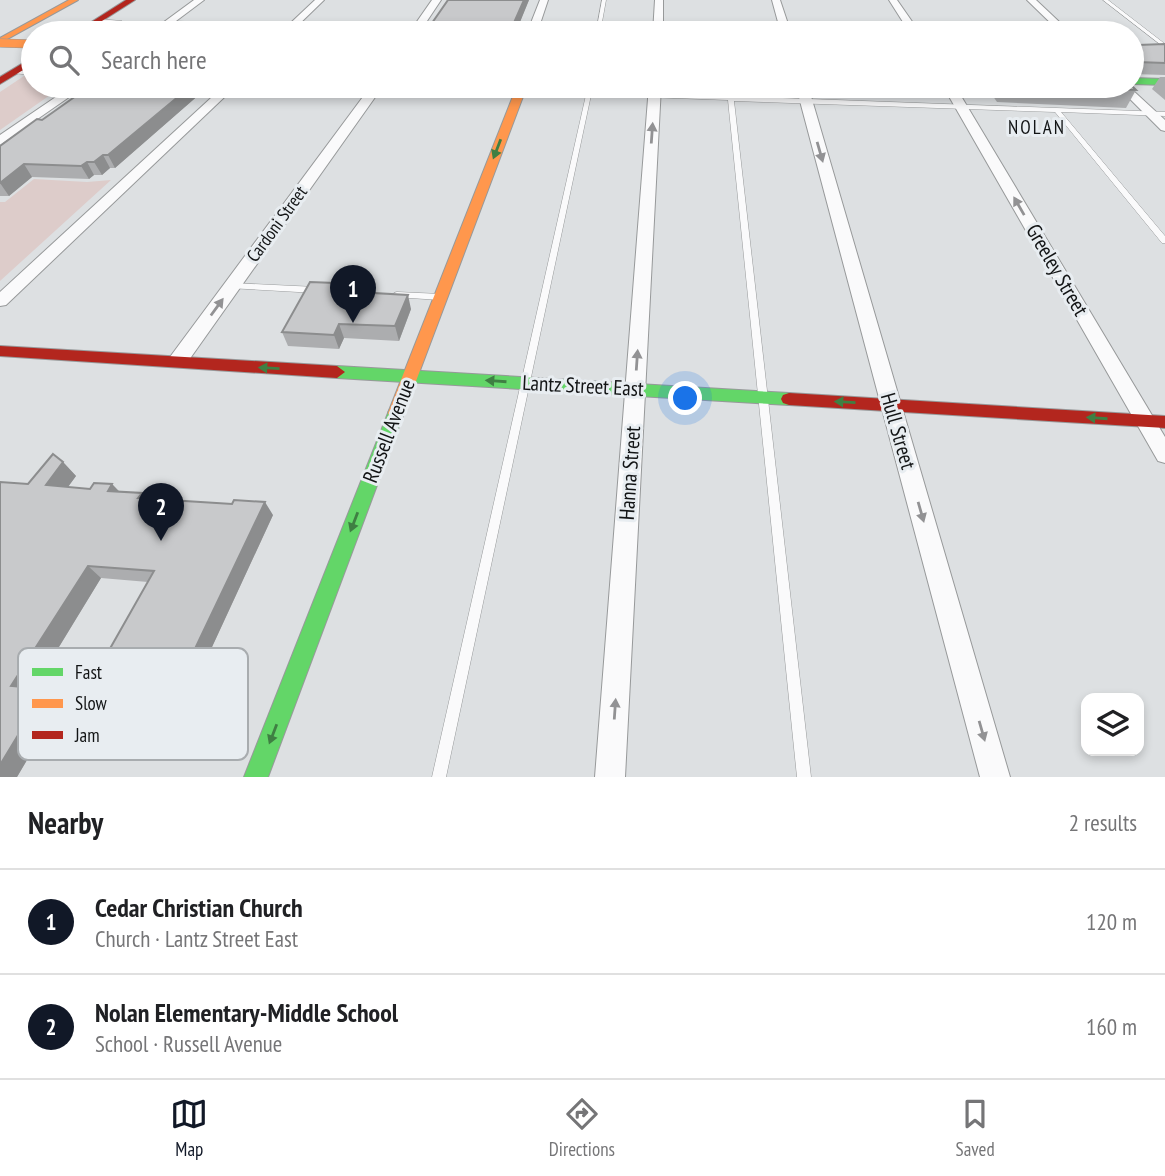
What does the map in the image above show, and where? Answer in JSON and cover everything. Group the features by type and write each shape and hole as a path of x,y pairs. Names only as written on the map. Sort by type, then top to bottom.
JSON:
{"main road":[{"path":"0,23 44,0"},
{"path":"98,20 131,0"},
{"path":"55,21 82,3"},
{"path":"44,21 82,3"},
{"path":"0,42 21,32"},
{"path":"0,52 21,41"},
{"path":"0,42 21,43"},
{"path":"0,81 21,68"},
{"path":"1144,81 1165,82"},
{"name":"Russell Avenue","path":"256,777 517,98"},
{"name":"Lantz Street East","path":"0,351 1165,422"}],"street":[{"path":"170,21 200,0"},
{"path":"298,21 320,0"},
{"path":"422,21 437,0"},
{"path":"536,21 544,0"},
{"path":"658,21 659,0"},
{"path":"776,0 782,21"},
{"path":"893,0 907,21"},
{"path":"1031,0 1053,21"},
{"path":"0,141 62,98"},
{"path":"0,301 217,98"},
{"name":"Cardoni Street","path":"177,362 366,98"},
{"name":"Hanna Street","path":"610,777 655,98"},
{"name":"Hull Street","path":"804,98 995,777"},
{"name":"Greeley Street","path":"956,98 1165,455"},
{"path":"1134,98 1165,127"}],"lane":[{"path":"600,21 604,0"},
{"path":"1105,0 1132,21"},
{"path":"98,20 109,21"},
{"path":"1144,31 1165,47"},
{"path":"14,72 21,72"},
{"path":"439,777 588,98"},
{"path":"731,98 804,777"},
{"path":"860,98 962,107 1165,114"},
{"path":"1057,111 1165,242"},
{"path":"232,286 330,291"},
{"path":"385,294 441,297"}],"shaded area":[{"path":"21,78 21,98 46,98 0,130 0,92"},
{"path":"34,179 87,182 111,180 0,281 0,202 5,202"}],"building":[{"path":"448,0 524,0 515,21 433,21"},
{"path":"1165,44 1165,63 1144,62 1144,45"},
{"path":"73,98 177,98 108,155 103,155 94,162 81,166 24,164 0,183 0,146 37,119 42,120"},
{"path":"310,282 360,284 356,292 408,295 395,326 339,324 334,335 282,332"},
{"path":"53,454 63,462 46,485 90,489 94,483 112,484 108,491 142,493 138,498 232,504 234,500 265,502 195,648 110,648 154,571 88,566 35,648 18,648 18,675 11,686 18,687 18,735 0,765 0,482 28,484"}],"traffic: fast":[{"path":"1144,81 1165,82"},
{"path":"337,372 789,399"},
{"path":"256,777 396,413"}],"traffic: slow":[{"path":"36,21 74,0"},
{"path":"0,41 21,29"},
{"path":"0,43 21,44"},
{"path":"396,413 517,98"}],"traffic: jam":[{"path":"97,21 131,0"},
{"path":"0,81 21,68"},
{"path":"0,351 337,372"},
{"path":"789,399 1165,422"}],"place":[{"name":"Cedar Christian Church","path":"353,323"},
{"name":"Nolan Elementary-Middle School","path":"161,541"}],"district":[{"name":"NOLAN","path":"1037,127"}]}
